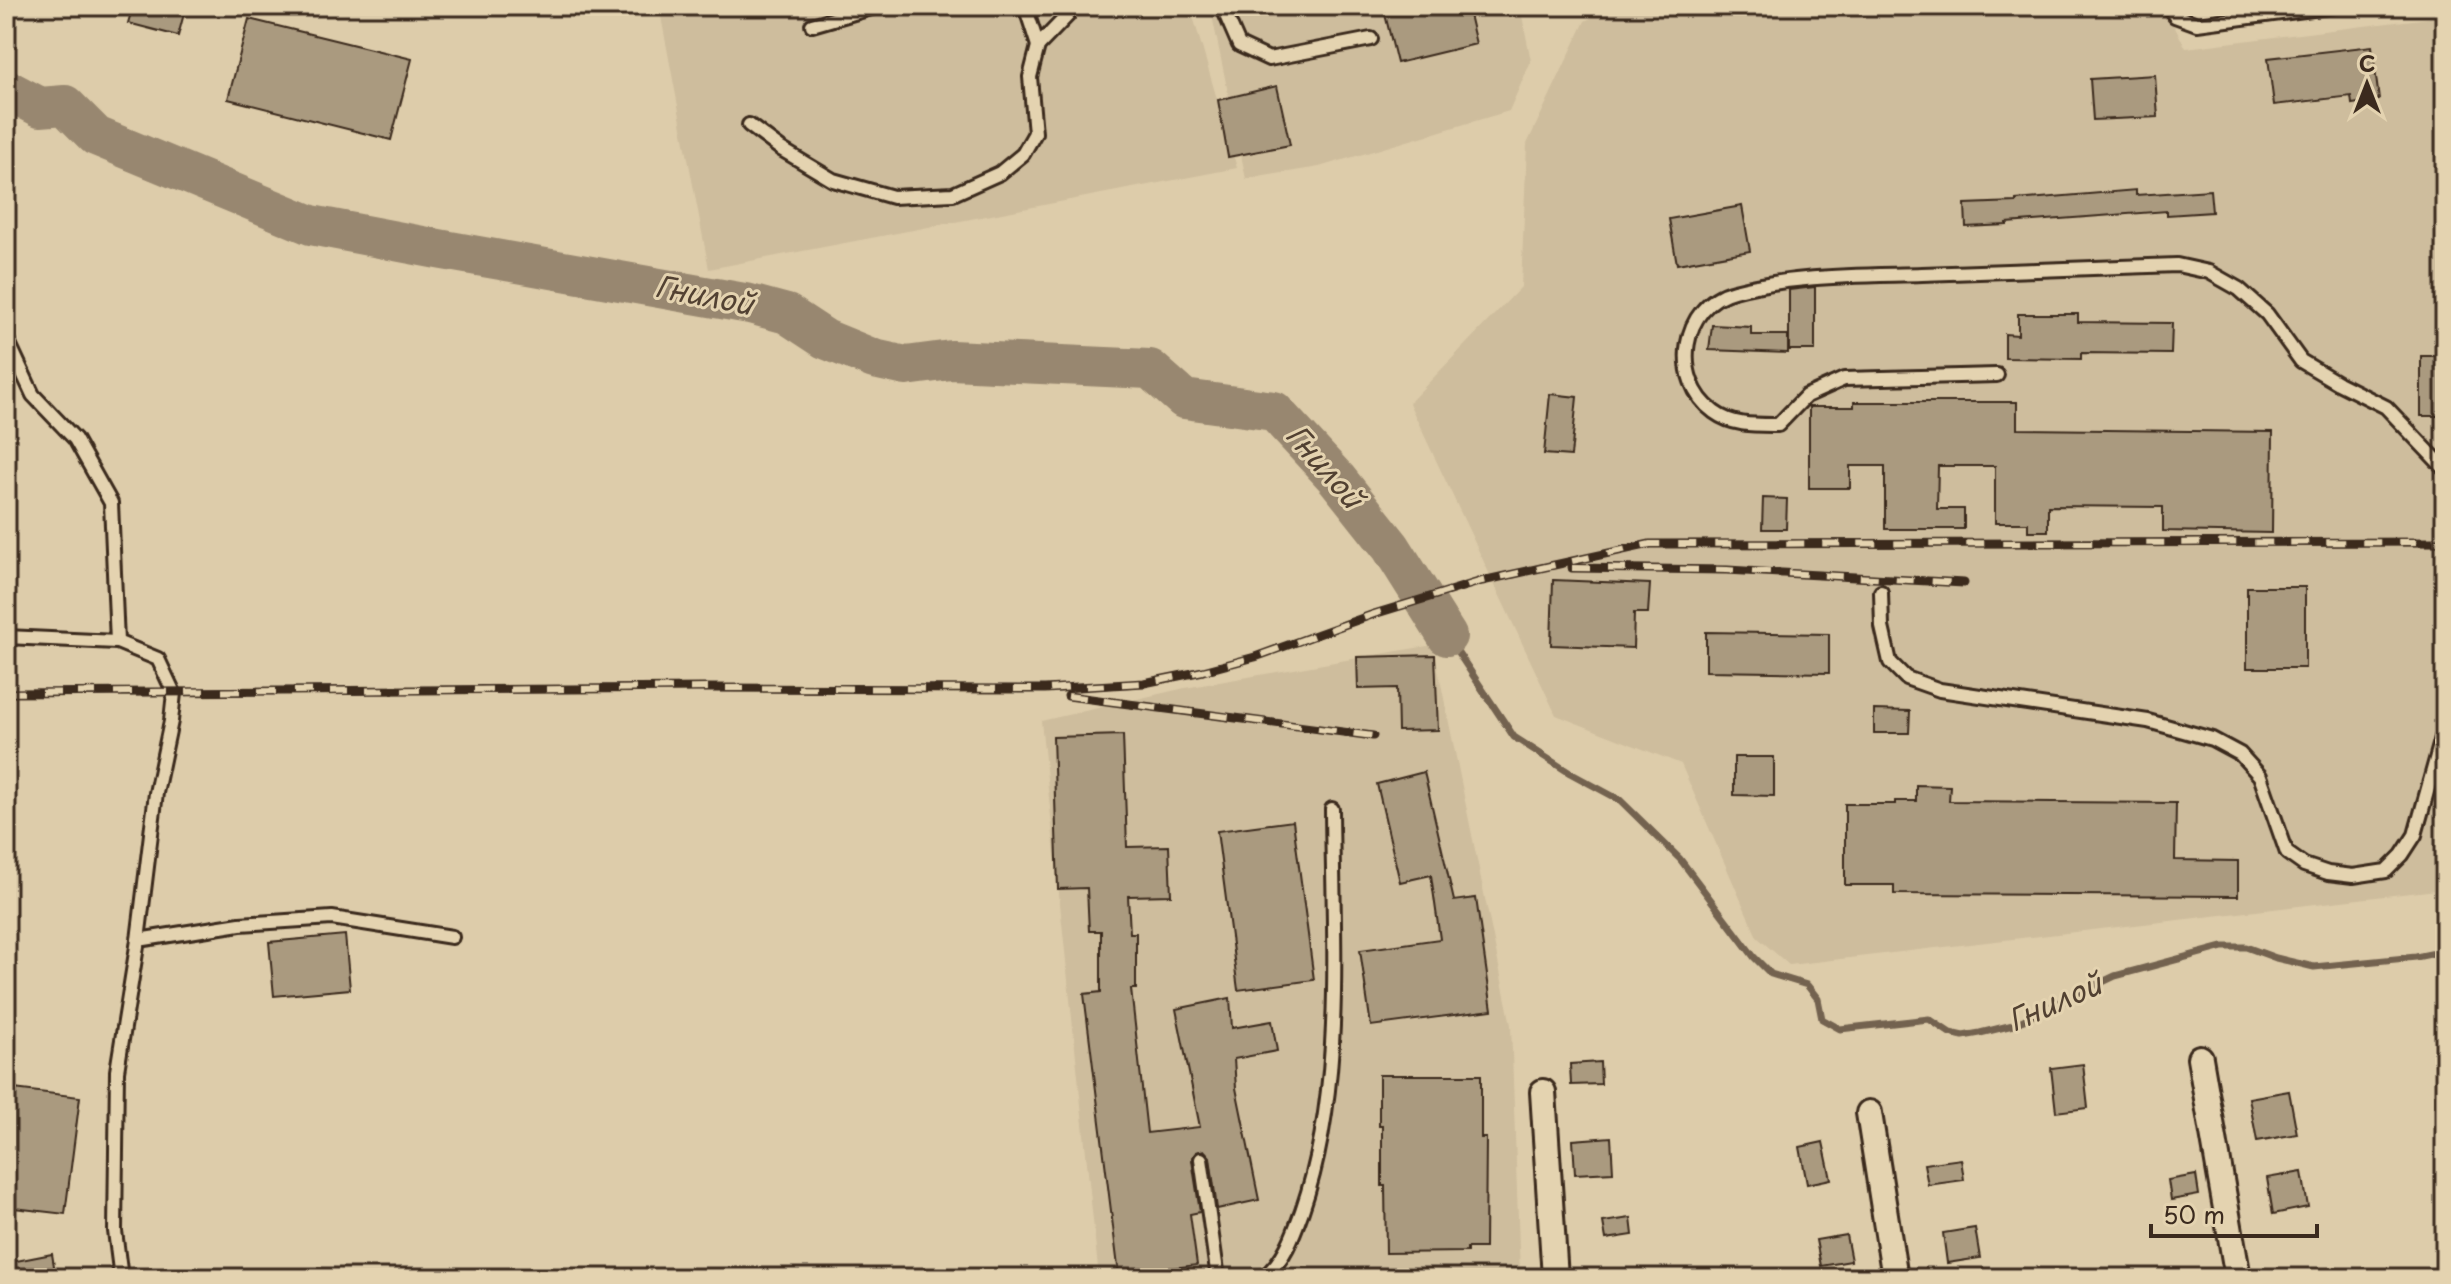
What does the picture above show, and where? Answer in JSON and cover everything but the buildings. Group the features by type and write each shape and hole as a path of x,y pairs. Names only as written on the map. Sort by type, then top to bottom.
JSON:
{"street":[{"path":"2200,1058 2238,1278"},
{"path":"1543,1092 1555,1278"},
{"path":"1869,1113 1895,1278"}],"lane":[{"path":"812,25 878,6"},
{"path":"1025,6 1038,46"},
{"path":"749,125 781,149 833,180 893,197 953,194 1000,173 1023,154 1035,133 1030,77 1038,46 1068,15 1070,6"},
{"path":"1222,6 1239,45 1269,59 1371,39"},
{"path":"2168,6 2175,16 2197,24 2335,6"},
{"path":"1997,375 1844,379 1806,396 1778,425 1743,425 1713,411 1693,389 1685,354 1694,323 1709,302 1731,291 1808,278 2177,265 2209,272 2239,289 2267,314 2301,361 2386,407 2445,469"},
{"path":"6,337 33,395 75,439 111,503 117,642"},
{"path":"1881,592 1882,627 1890,662 1906,678 1940,690 2148,721 2212,739 2240,754 2260,776 2287,853 2304,865 2328,873 2353,876 2386,871 2402,855 2415,835 2445,727"},
{"path":"6,637 117,642 158,659 174,693 156,793 138,940 117,1071 115,1231 121,1278"},
{"path":"1263,1278 1275,1268 1293,1238 1315,1172 1331,1061 1334,1015 1332,809"},
{"path":"138,940 240,924 332,918 452,937"},
{"path":"1201,1159 1218,1278"}],"shaded area":[{"path":"659,6 1190,6 1237,168 709,269"},
{"path":"1210,6 1520,6 1531,61 1509,111 1319,167 1246,179"},
{"path":"1614,6 2163,6 2186,48 2445,16 2445,889 1789,965 1757,937 1681,764 1556,715 1409,403 1521,287 1527,144 1585,21"},
{"path":"1433,645 1511,1025 1520,1274 1419,1274 1359,1278 1099,1278 1041,721 1185,688"}],"waterway":[{"name":"Гнилой","path":"6,89 40,107 65,105 96,136 311,225 750,304 787,314 825,339 874,359 906,366 951,360 1150,369 1184,399 1274,411 1337,479 1391,547 1447,636"},
{"name":"Гнилой","path":"1447,636 1514,737 1620,800 1680,859 1754,957 1771,974 1807,985 1818,999 1822,1019 1840,1029 1929,1019 1950,1033 1963,1036 1980,1033 2013,1025 2115,976 2223,947 2246,947 2314,967 2416,957 2445,951"}],"railway":[{"path":"6,693 1045,689 1144,683 1255,657 1374,614 1482,581 1650,544 2445,542"},
{"path":"1572,568 1727,570 1964,583"},
{"path":"1068,696 1373,736"}]}
